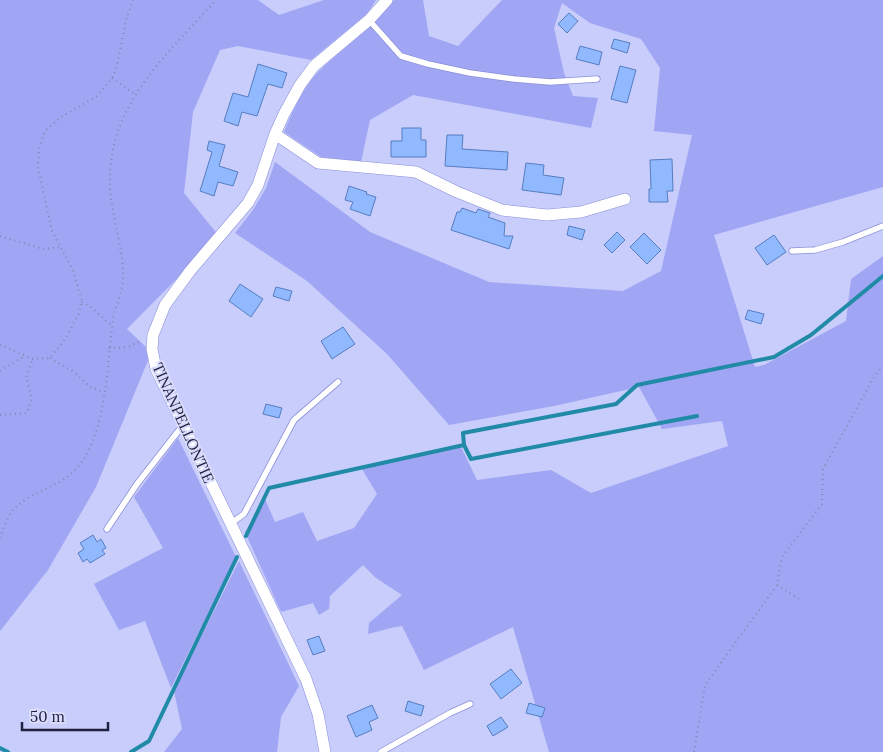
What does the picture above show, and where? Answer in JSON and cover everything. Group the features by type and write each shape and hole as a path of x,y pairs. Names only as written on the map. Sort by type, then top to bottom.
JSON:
{"street":[{"name":"TINANPELLONTIE","path":"326,752 318,714 306,679 156,368 152,349 153,335 165,305 190,271 248,203 258,185 275,134 300,85 314,66 369,20 387,0"},
{"path":"275,134 318,163 416,172 457,192 502,210 547,215 581,212 625,199"}],"lane":[{"path":"369,20 400,56 428,64 470,73 523,80 550,82 598,79"},
{"path":"792,251 815,250 843,242 883,226"},
{"path":"230,524 244,514 294,420 338,382"},
{"path":"107,529 137,484 183,425"},
{"path":"382,752 450,712 470,704"}],"path":[{"path":"50,358 66,338 79,313 82,302 73,270 52,231 38,167 39,149 45,131 61,117 97,96 112,78 116,69 127,17 133,0"},
{"path":"0,538 5,523 13,510 72,473 85,458 100,421 112,326 123,280 109,170 117,130 135,94 216,0"},
{"path":"112,78 135,94"},
{"path":"0,236 42,249 60,247"},
{"path":"82,302 91,307 112,326"},
{"path":"109,348 128,347 153,335"},
{"path":"0,345 33,359 50,358 74,372 90,387 105,392"},
{"path":"0,371 25,356"},
{"path":"0,415 27,413 32,398 26,377 33,359"},
{"path":"694,752 705,685 777,585 782,556 822,504 823,469 874,376 883,366"},
{"path":"777,585 802,601"}],"shaded area":[{"path":"0,0 258,0 279,15 324,0 376,0 367,14 311,60 238,46 220,50 193,112 184,193 219,236 127,329 146,347 149,358 96,487 48,570 0,631"},
{"path":"394,0 423,0 429,36 458,46 502,0 883,0 883,187 714,235 755,367 764,365 846,321 851,279 883,256 883,752 549,752 513,627 424,670 402,626 368,634 369,623 402,595 376,578 363,565 330,596 329,609 319,615 313,603 281,612 245,532 265,499 275,522 303,512 317,541 354,528 377,494 362,469 460,445 477,480 551,470 591,493 728,446 722,421 662,429 639,387 554,406 449,425 387,354 307,281 235,233 253,210 266,188 275,162 370,232 489,282 623,291 661,271 692,135 654,131 660,68 641,39 590,23 562,3 554,28 564,73 573,96 598,98 591,128 413,95 370,120 361,162 321,157 284,132 300,99 315,75 368,28"},
{"path":"178,438 236,557 171,688 145,621 119,630 94,584 163,548 134,497"},
{"path":"239,561 299,686 281,717 277,752 164,752 182,729 174,691"}],"building":[{"path":"569,13 578,21 567,33 558,24"},
{"path":"614,39 630,43 627,53 611,48"},
{"path":"580,46 602,52 599,65 576,59"},
{"path":"258,64 287,73 282,88 268,84 257,116 242,112 238,126 224,121 233,93 248,97"},
{"path":"620,66 636,70 627,103 611,99"},
{"path":"402,128 421,128 421,140 426,140 426,157 391,157 391,141 402,141"},
{"path":"447,135 463,135 462,149 508,152 507,170 445,166"},
{"path":"209,141 225,145 219,166 238,172 233,186 218,182 214,196 200,191 212,152 207,150"},
{"path":"672,159 673,191 667,191 668,202 649,202 649,189 651,189 650,160"},
{"path":"526,163 544,165 543,175 564,178 561,195 522,190"},
{"path":"349,186 376,197 370,216 350,209 353,202 345,200"},
{"path":"462,208 476,213 478,209 490,213 488,217 505,223 504,236 513,236 509,249 451,230 457,212 460,212"},
{"path":"569,226 585,230 582,240 567,235"},
{"path":"617,232 625,240 612,253 604,245"},
{"path":"644,233 661,250 647,264 630,247"},
{"path":"774,235 786,252 767,265 755,248"},
{"path":"240,284 263,299 251,317 229,301"},
{"path":"276,287 292,291 289,301 273,296"},
{"path":"748,310 764,314 761,324 745,319"},
{"path":"343,327 355,344 332,359 321,341"},
{"path":"266,404 282,408 279,418 263,414"},
{"path":"93,535 97,542 101,539 106,548 102,550 105,554 90,563 87,559 83,562 78,553 84,549 80,543"},
{"path":"319,636 325,651 313,655 307,640"},
{"path":"511,669 522,683 501,699 490,684"},
{"path":"408,701 424,706 421,716 405,711"},
{"path":"529,703 545,708 542,717 526,713"},
{"path":"372,705 378,718 369,722 372,730 356,737 347,716"},
{"path":"501,717 508,727 493,736 487,726"}],"waterway":[{"path":"246,536 269,488 464,445 463,433 616,404 637,385 774,357 811,335 883,276"},
{"path":"464,445 471,459 697,416"},
{"path":"131,752 149,741 237,557"},
{"path":"0,748 8,752"}]}
